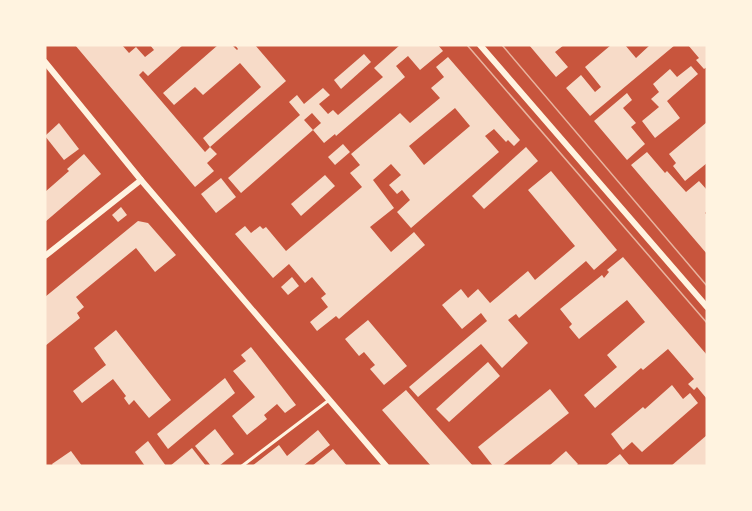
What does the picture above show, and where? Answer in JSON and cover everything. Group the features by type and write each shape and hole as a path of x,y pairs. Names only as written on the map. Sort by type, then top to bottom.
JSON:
{"street":[{"path":"480,45 707,307"},
{"path":"45,62 141,180 386,466"},
{"path":"45,256 141,180"}],"lane":[{"path":"242,466 329,399"}],"building":[{"path":"75,45 122,45 129,53 136,47 145,57 154,50 150,45 183,45 148,76 143,71 139,75 205,152 210,147 217,154 207,163 214,171 195,187"},
{"path":"218,45 232,45 237,50 235,45 255,45 286,81 210,147 203,138 261,87 240,63 203,95 195,87 174,105 163,93"},
{"path":"400,45 438,45 443,51 420,70 408,56 396,66 405,77 336,136 335,134 324,143 313,130 241,193 228,178 300,115 289,102 297,95 304,104 323,88 330,95 319,104 328,114 333,110 338,115 383,77 374,68","holes":["312,113 321,123 313,130 304,120"]},
{"path":"529,45 564,45 555,52 568,67 556,77"},
{"path":"611,45 625,45 636,58 650,45 675,45 590,116 566,88 581,75 595,92 601,87 585,67"},
{"path":"688,45 707,45 707,67 704,69 696,60 699,58"},
{"path":"364,54 371,62 341,89 334,80"},
{"path":"448,57 520,140 514,146 508,140 506,142 494,129 485,136 499,152 411,228 397,212 410,200 402,190 397,194 389,185 401,175 391,164 373,180 394,208 370,227 391,252 414,232 425,245 339,319 336,316 317,331 310,322 328,307 321,298 326,294 312,277 305,283 289,264 273,278 235,234 245,226 251,233 260,226 263,229 266,227 286,251 362,187 350,173 360,165 351,154 400,113 410,123 440,98 431,88 444,77 436,67","holes":["455,108 470,126 424,165 409,146"]},
{"path":"691,66 698,74 667,101 680,118 655,138 642,121 659,107 651,99 659,92 653,84 670,69 677,77"},
{"path":"627,93 632,100 623,108 636,123 631,127 645,144 627,160 594,121"},
{"path":"707,122 707,163 685,181 673,166 676,163 669,154"},
{"path":"59,123 79,149 64,160 45,136"},
{"path":"343,144 350,152 335,165 328,157"},
{"path":"526,147 538,161 484,209 472,196"},
{"path":"647,152 686,192 699,181 707,190 707,211 705,213 707,215 707,254 631,165"},
{"path":"84,154 101,174 45,222 45,192"},
{"path":"551,171 617,250 594,270 586,261 519,318 516,314 508,320 528,343 502,368 481,344 418,397 409,387 487,321 481,313 462,329 442,305 461,289 468,298 478,289 490,303 528,271 535,280 575,246 528,190"},
{"path":"325,175 335,186 301,216 291,204"},
{"path":"221,178 236,197 216,213 201,194"},
{"path":"121,207 127,215 118,222 112,215"},
{"path":"138,221 148,223 176,255 155,272 136,248 76,297 84,307 77,313 80,318 45,346 45,297"},
{"path":"623,257 707,355 707,399 697,387 694,390 688,384 694,379 668,349 643,370 641,368 595,408 584,395 617,367 607,355 645,322 627,300 579,339 569,327 572,324 560,309 602,275 604,278 609,272 607,270"},
{"path":"292,277 299,286 288,295 281,287"},
{"path":"368,320 407,366 384,385 370,369 375,365 364,352 359,356 345,339"},
{"path":"116,330 171,400 149,418 134,400 129,405 124,398 126,396 113,379 82,403 73,391 106,365 94,348"},
{"path":"251,347 296,405 285,413 277,404 264,415 267,419 247,435 232,416 255,397 233,371 246,361 241,355"},
{"path":"488,362 500,376 449,422 436,409"},
{"path":"225,378 235,393 168,449 157,434"},
{"path":"672,385 683,399 690,393 698,403 642,452 632,442 623,450 611,434 643,407 645,409"},
{"path":"550,389 569,413 502,466 493,466 478,447"},
{"path":"406,390 473,466 431,466 416,449 382,410"},
{"path":"215,429 234,454 219,466 211,466 195,446"},
{"path":"318,430 330,445 303,466 252,466 279,445 287,456"},
{"path":"707,435 707,466 671,466"},
{"path":"148,441 166,466 145,466 135,452"},
{"path":"192,448 206,466 170,466"},
{"path":"333,449 347,466 312,466"},
{"path":"71,451 82,466 53,466 52,464"},
{"path":"566,451 578,464 576,466 549,466"},
{"path":"620,454 630,466 605,466"}],"tram line":[{"path":"467,45 707,323"},
{"path":"502,45 707,286"}]}
